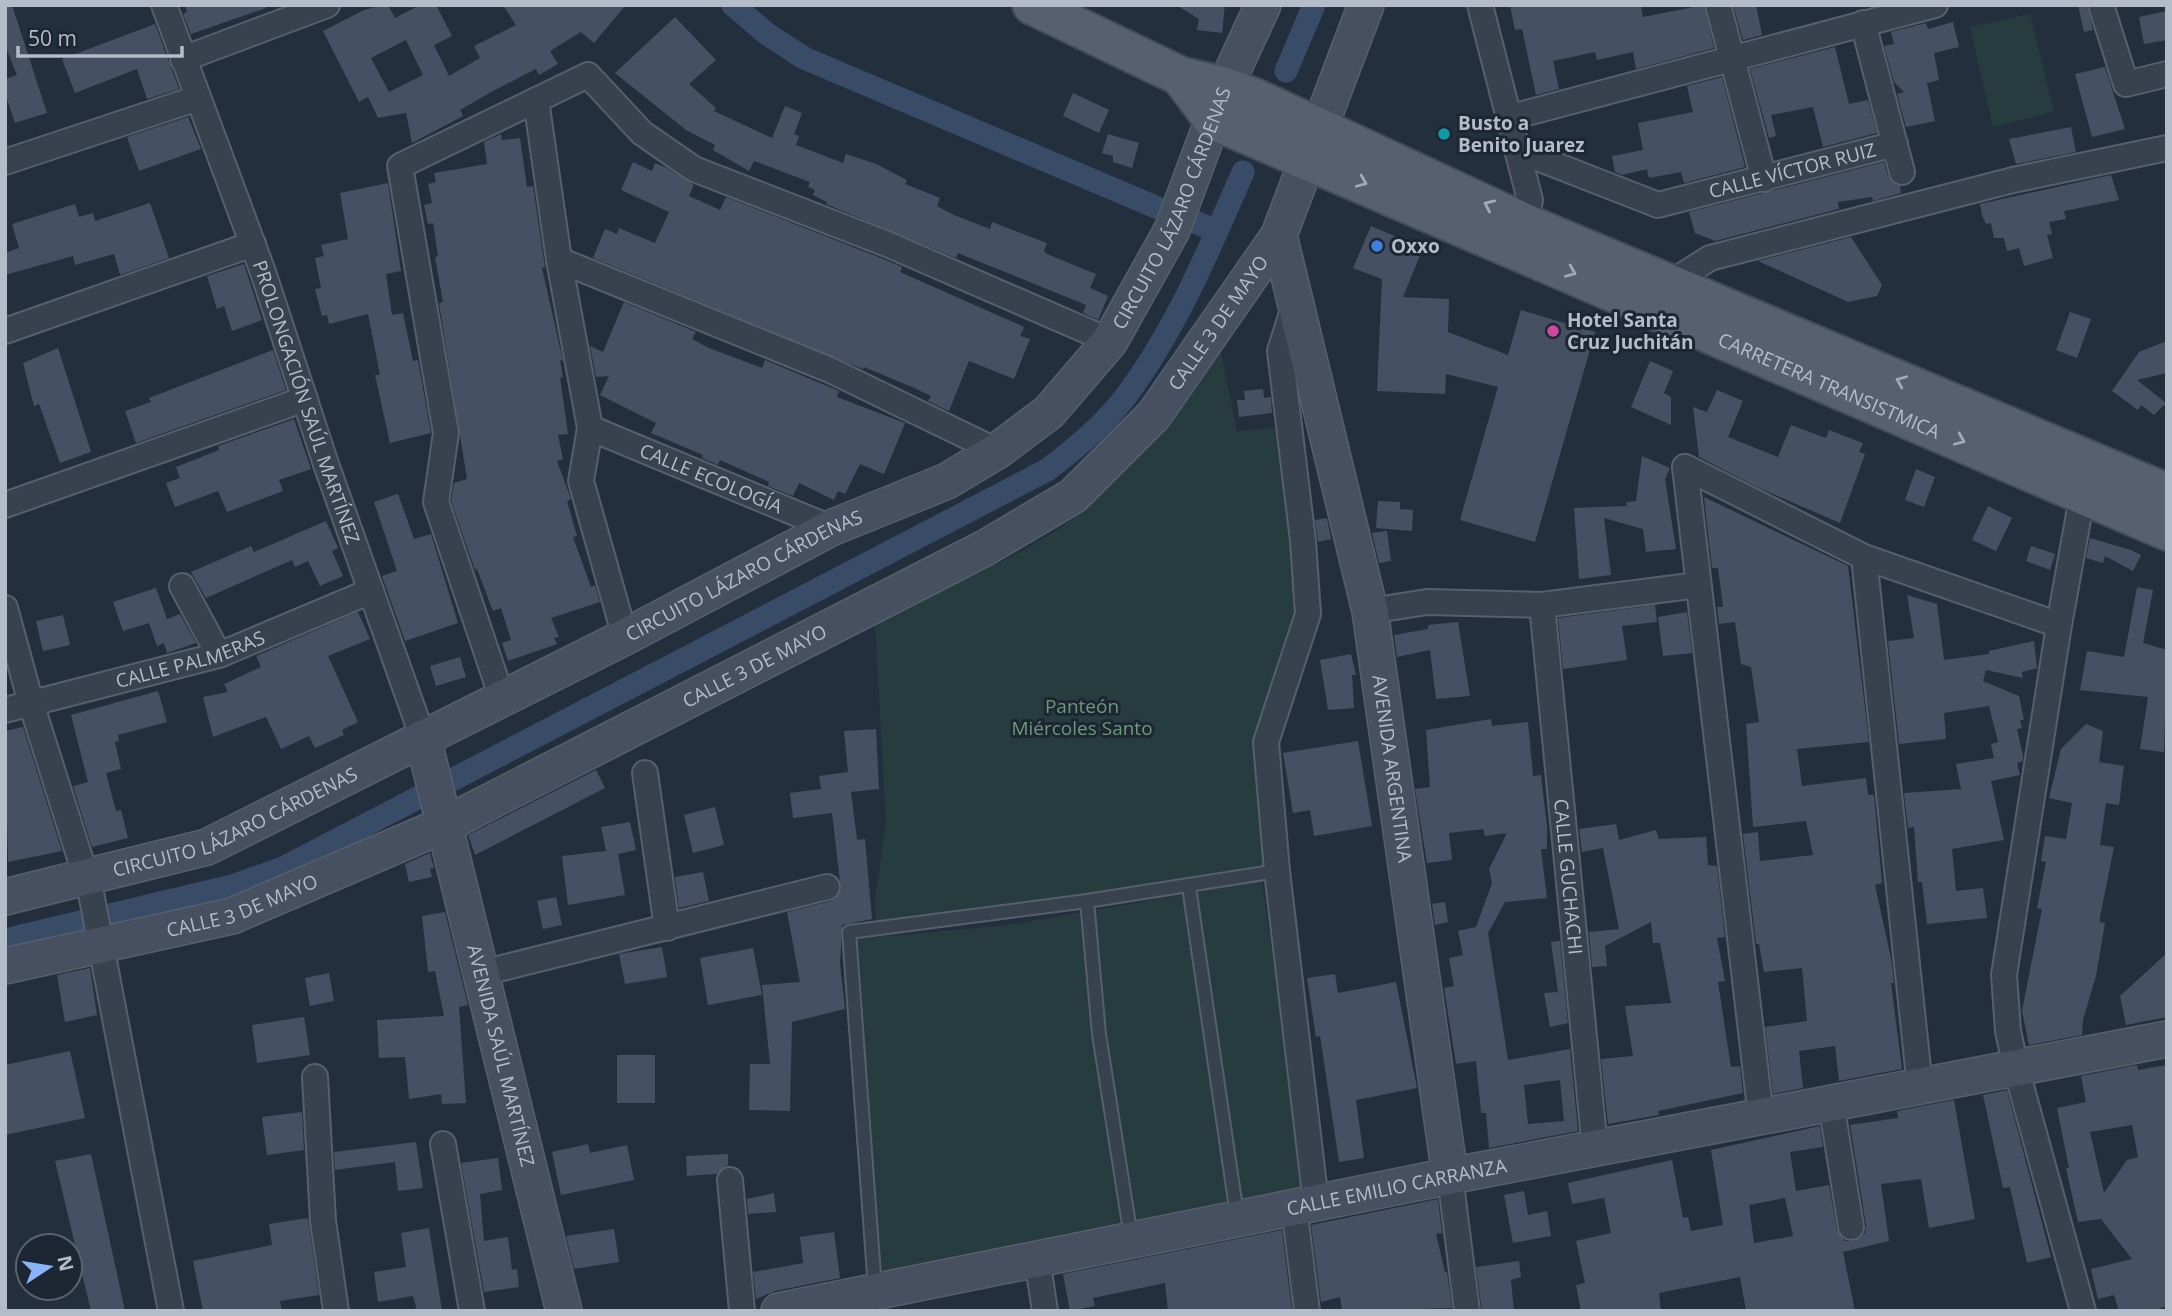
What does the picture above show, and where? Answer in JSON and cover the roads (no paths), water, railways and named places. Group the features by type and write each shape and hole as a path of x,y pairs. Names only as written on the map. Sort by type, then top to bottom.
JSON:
{"main road":[{"name":"CARRETERA TRANSISTMICA","path":"1032,5 1180,76 1233,109 1309,140 1522,236 2086,476 2167,493"},
{"name":"CARRETERA TRANSISTMICA","path":"1522,236 1669,284 2086,476 2167,531"}],"street":[{"name":"PROLONGACIÓN SAÚL MARTÍNEZ","path":"164,5 253,244 435,783"},
{"path":"183,59 327,5"},
{"name":"CIRCUITO LÁZARO CÁRDENAS","path":"5,897 89,885 206,847 435,783 502,698 625,637 831,528 947,481 998,451 1049,412 1110,341 1233,109 1263,5"},
{"name":"CALLE 3 DE MAYO","path":"5,966 100,938 232,916 435,783 985,548 1073,496 1154,415 1279,235 1309,140 1366,5"},
{"path":"1480,5 1530,200 1522,236"},
{"path":"1718,5 1764,179"},
{"path":"1508,118 1863,23 1904,9 1935,5"},
{"path":"2101,5 2126,84 2167,74"},
{"path":"1863,23 1902,172"},
{"path":"502,698 436,502 446,433 400,166 588,75 642,133 694,169 887,244 1110,341"},
{"path":"5,162 198,98"},
{"path":"536,100 559,260 590,428 581,481 625,637"},
{"name":"CALLE VÍCTOR RUIZ","path":"1517,150 1658,205 1895,144"},
{"path":"1669,284 1710,258 2013,180 2167,148"},
{"name":"AVENIDA ARGENTINA","path":"1279,235 1294,307 1370,611 1467,1311"},
{"path":"5,331 253,244"},
{"path":"559,260 830,370 998,451"},
{"path":"1294,307 1279,351 1303,541 1308,614 1266,742 1305,1205 1307,1311"},
{"path":"5,505 305,400"},
{"name":"CALLE ECOLOGÍA","path":"590,428 831,528"},
{"path":"1761,1117 1685,467 1864,557 2059,625"},
{"path":"2083,1311 2016,1068 2008,1031 2004,975 2059,625 2086,476"},
{"path":"1864,557 1920,1087"},
{"path":"1370,611 1427,603 1542,605 1698,585"},
{"path":"183,586 219,655"},
{"name":"CALLE PALMERAS","path":"5,709 219,655 371,591"},
{"name":"CALLE GUCHACHI","path":"1542,605 1595,1149"},
{"path":"5,608 31,703 89,885 171,1311"},
{"path":"645,773 667,928"},
{"name":"AVENIDA SAÚL MARTÍNEZ","path":"435,783 564,1311"},
{"path":"482,972 827,887"},
{"name":"CALLE EMILIO CARRANZA","path":"779,1311 1450,1176 2167,1039"},
{"path":"315,1077 323,1221 336,1311"},
{"path":"1831,1103 1850,1227"},
{"path":"443,1144 472,1311"},
{"path":"730,1180 742,1311"},
{"path":"1037,1259 1045,1311"}],"lane":[{"path":"875,1293 849,932 1189,887 1277,872"},
{"path":"1189,887 1237,1219"},
{"path":"1087,901 1099,1034 1131,1240"}],"waterway":[{"path":"733,5 767,34 804,58 1158,208"},
{"path":"1286,71 1314,5"},
{"path":"5,940 232,886 283,868 1047,470 1079,445 1108,417 1144,370 1191,287 1243,172"},
{"path":"1192,221 1217,231"}],"place":[{"name":"Busto a Benito Juarez","path":"1444,134"},
{"name":"Oxxo","path":"1377,246"},
{"name":"Hotel Santa Cruz Juchitán","path":"1553,331"}],"park label":[{"name":"Panteón Miércoles Santo","path":"1082,717"}]}
